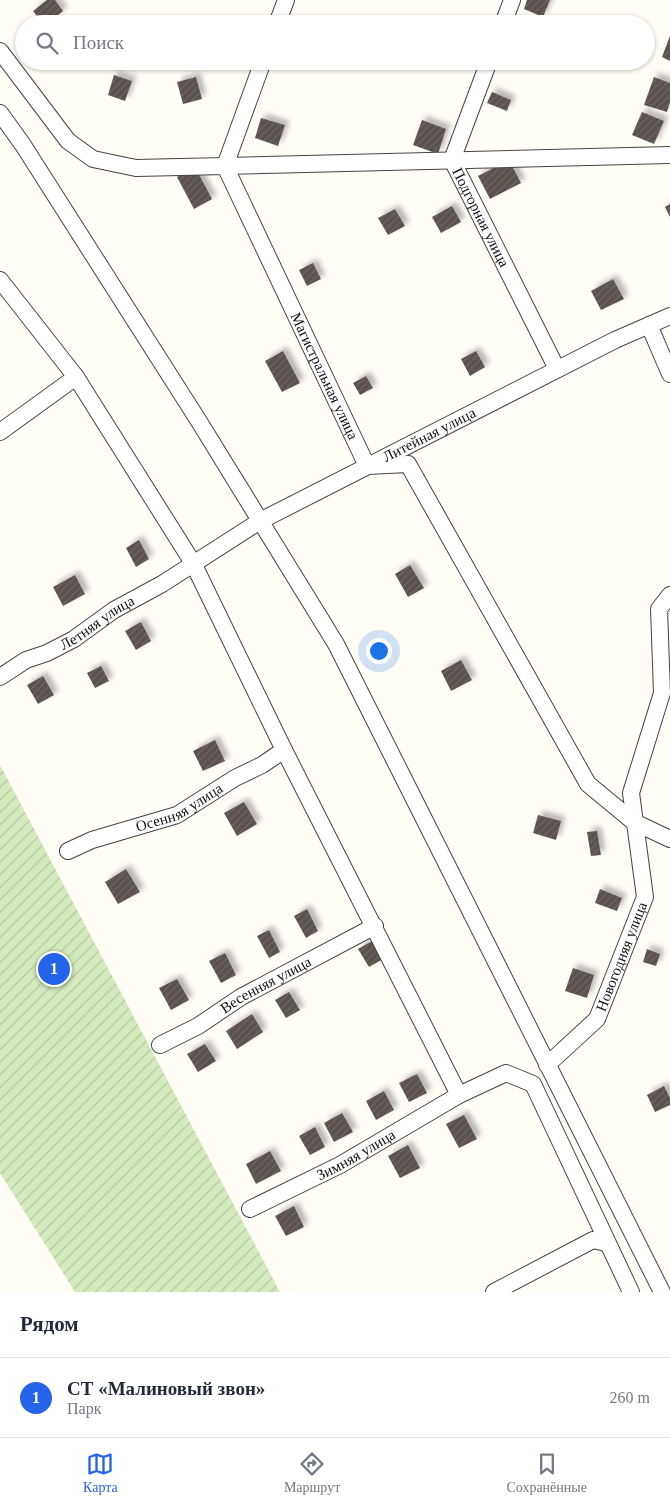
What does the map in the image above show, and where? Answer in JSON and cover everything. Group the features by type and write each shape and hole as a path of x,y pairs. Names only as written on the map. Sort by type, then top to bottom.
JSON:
{"street":[{"path":"280,15 286,0"},
{"path":"506,15 512,0"},
{"path":"0,51 68,141 93,159 136,168 669,154"},
{"path":"225,166 261,70"},
{"name":"Подгорная улица","path":"486,70 452,160 557,369"},
{"path":"0,113 28,154 336,644 662,1292"},
{"name":"Магистральная улица","path":"225,166 367,466"},
{"path":"0,280 76,377 193,563 284,750 375,926 459,1095"},
{"name":"Литейная улица","path":"193,563 260,521 557,369 670,316"},
{"path":"649,325 670,374"},
{"path":"0,432 76,377"},
{"path":"367,466 408,464 588,784 634,822 670,839"},
{"name":"Летняя улица","path":"0,677 26,660 47,653 74,639 114,610 162,584 193,563"},
{"name":"Новогодняя улица","path":"547,1065 598,1019 645,897 631,793 666,675 660,609 670,595"},
{"name":"Осенняя улица","path":"68,851 92,840 177,815 235,778 262,765 284,750"},
{"name":"Весенняя улица","path":"160,1045 198,1026 241,997 375,926"},
{"name":"Зимняя улица","path":"250,1209 340,1165 459,1095 506,1073 533,1084 630,1292"},
{"path":"494,1292 593,1240 606,1243"}],"green space":[{"path":"0,765 280,1292 75,1292 0,1173"}],"building":[{"path":"47,0 55,0 63,11 58,15 36,15 33,11"},
{"path":"527,0 550,0 544,15 538,15 524,9"},
{"path":"670,36 670,61 662,57"},
{"path":"114,75 132,81 125,101 108,95"},
{"path":"196,77 202,99 183,104 177,82"},
{"path":"654,77 670,83 670,102 667,112 644,105"},
{"path":"492,92 511,100 507,111 487,103"},
{"path":"642,112 664,121 654,144 632,135"},
{"path":"261,118 285,125 278,146 255,138"},
{"path":"422,120 446,129 438,154 413,145"},
{"path":"509,160 521,183 490,199 478,176"},
{"path":"195,167 212,199 194,209 177,177"},
{"path":"670,204 670,217 665,207"},
{"path":"452,206 461,222 441,233 432,217"},
{"path":"395,209 405,226 388,235 378,218"},
{"path":"313,263 321,279 307,286 299,270"},
{"path":"613,279 624,299 601,310 591,291"},
{"path":"283,351 300,383 282,392 265,361"},
{"path":"476,351 485,367 470,376 461,359"},
{"path":"366,376 373,388 360,395 353,383"},
{"path":"139,540 149,559 136,567 126,548"},
{"path":"410,565 424,588 408,597 395,574"},
{"path":"75,575 85,594 63,606 53,587"},
{"path":"141,622 151,641 136,650 125,631"},
{"path":"461,660 472,680 451,691 441,671"},
{"path":"101,666 109,681 95,688 87,673"},
{"path":"43,676 54,695 38,704 27,685"},
{"path":"215,740 225,761 203,771 193,751"},
{"path":"244,802 257,824 237,836 224,813"},
{"path":"538,815 561,821 556,840 533,833"},
{"path":"597,831 601,855 591,856 587,832"},
{"path":"126,869 140,892 118,904 105,882"},
{"path":"600,889 622,898 617,911 595,903"},
{"path":"307,909 318,931 306,938 294,916"},
{"path":"269,930 280,952 269,958 257,936"},
{"path":"372,941 383,959 369,967 358,949"},
{"path":"647,949 660,954 656,966 643,962"},
{"path":"225,953 236,975 221,983 209,961"},
{"path":"573,968 594,975 587,998 565,991"},
{"path":"177,979 189,1000 171,1010 159,988"},
{"path":"289,992 300,1010 286,1018 275,1000"},
{"path":"252,1014 263,1032 237,1049 226,1031"},
{"path":"205,1044 216,1061 198,1072 187,1054"},
{"path":"417,1074 427,1093 409,1102 399,1083"},
{"path":"664,1086 670,1098 670,1105 655,1112 647,1095"},
{"path":"384,1091 394,1110 376,1120 366,1101"},
{"path":"342,1113 353,1132 334,1142 324,1123"},
{"path":"464,1115 477,1139 459,1148 446,1124"},
{"path":"315,1127 325,1147 310,1155 299,1136"},
{"path":"408,1145 420,1168 400,1178 388,1156"},
{"path":"270,1151 281,1171 256,1184 246,1164"},
{"path":"294,1206 304,1227 286,1236 275,1216"}],"place":[{"name":"СТ «Малиновый звон»","path":"54,969"}]}
